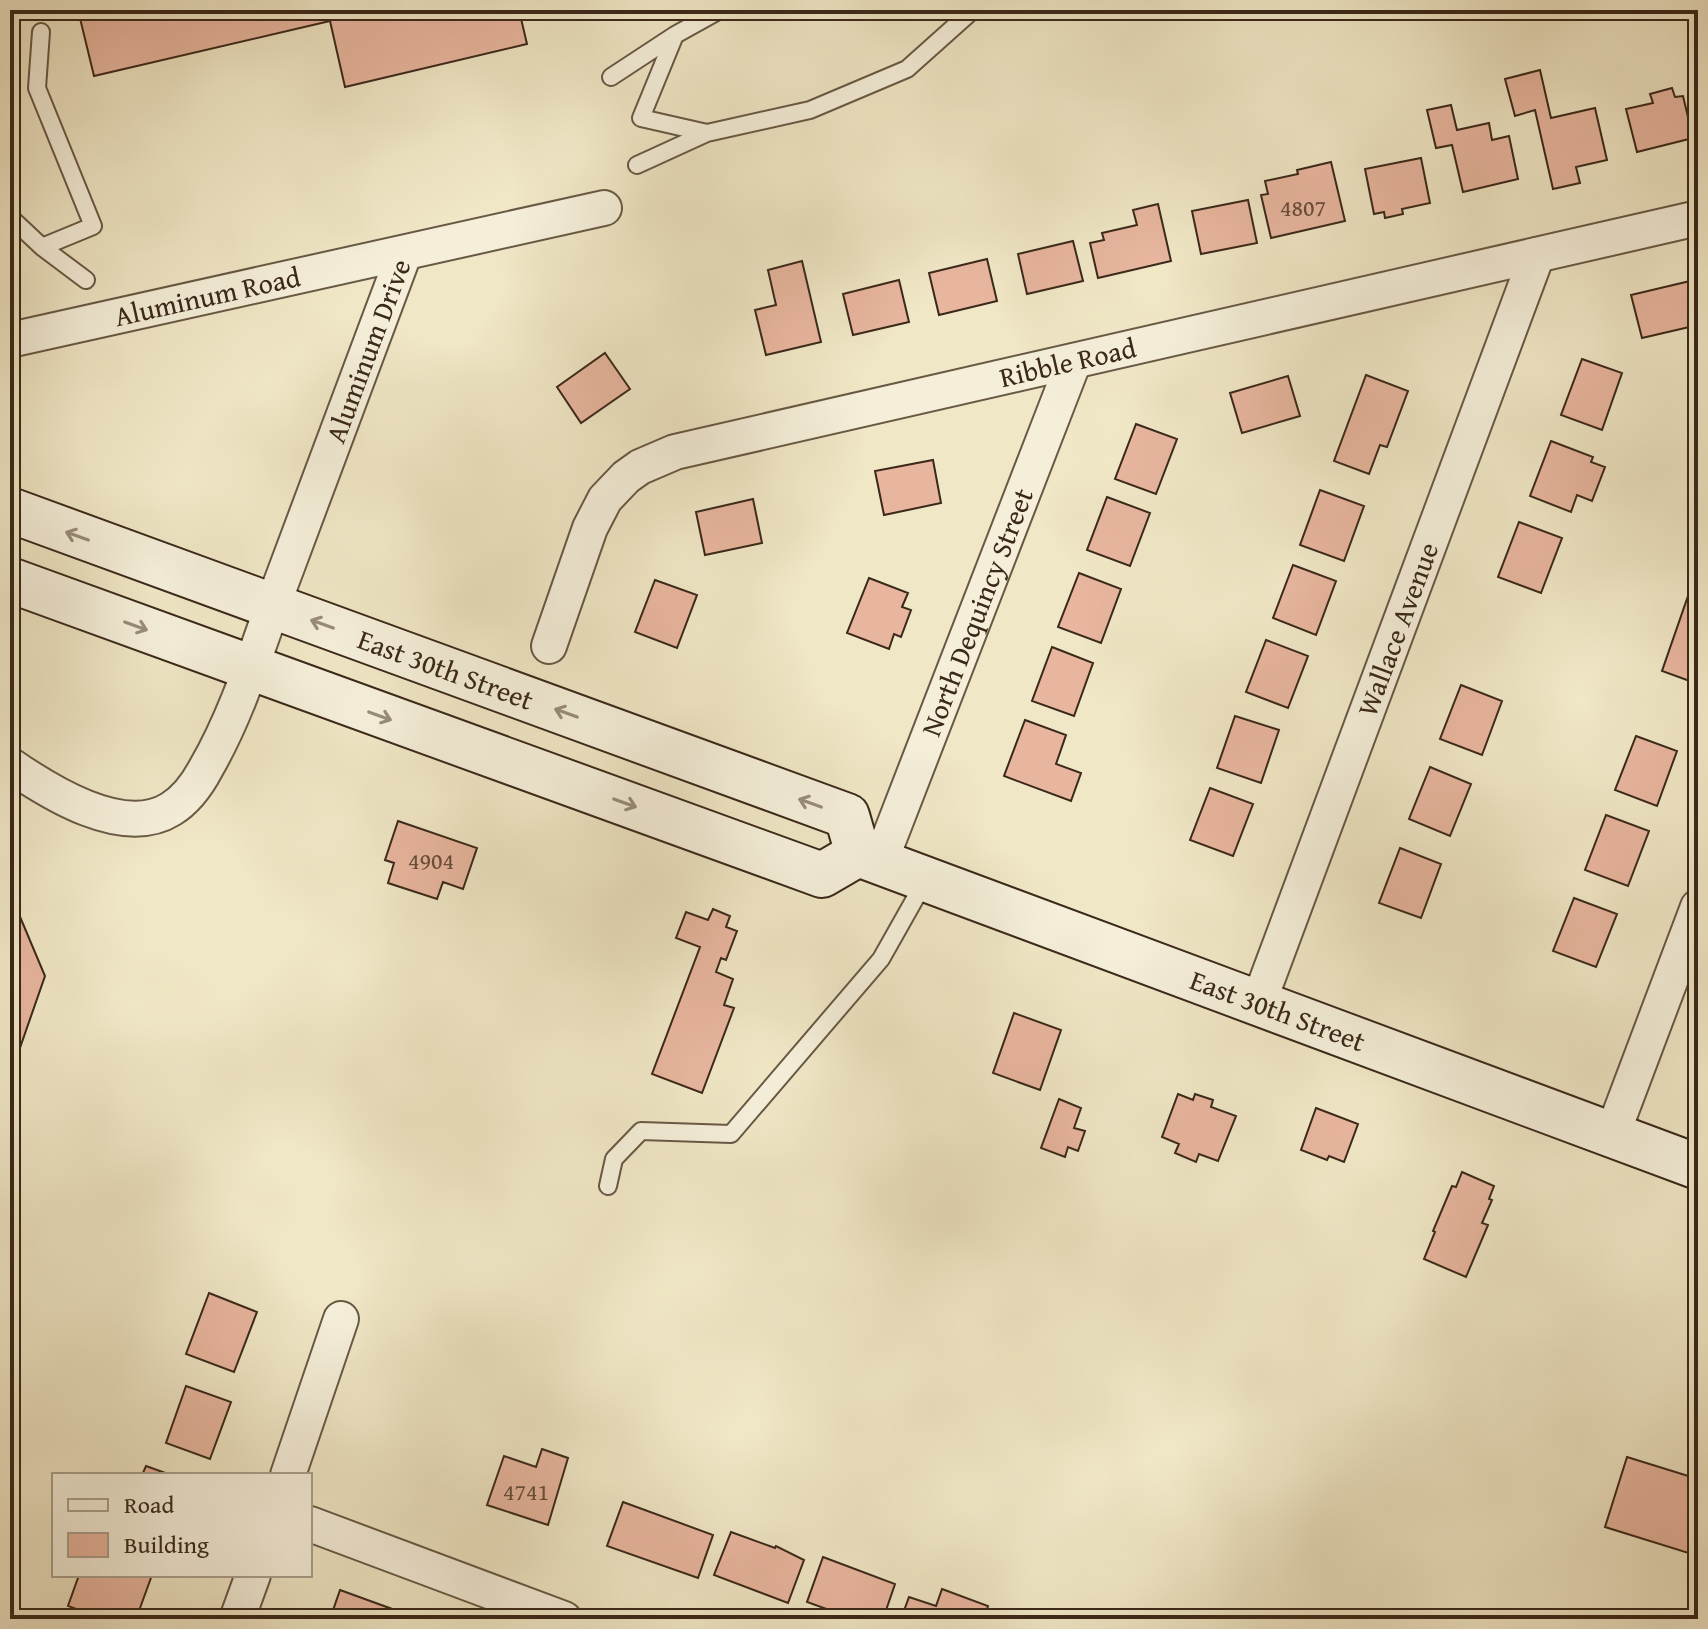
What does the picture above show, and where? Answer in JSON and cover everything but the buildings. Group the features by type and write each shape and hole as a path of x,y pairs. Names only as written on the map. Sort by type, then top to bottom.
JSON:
{"main road":[{"name":"East 30th Street","path":"10,510 261,637 822,875 869,858 1698,1167"},
{"name":"East 30th Street","path":"10,580 261,637 847,816 869,858"}],"street":[{"name":"Aluminum Drive","path":"10,765 89,809 133,819 163,814 180,802 195,787 221,740 404,254 604,208"},
{"name":"Ribble Road","path":"549,646 605,499 640,467 675,452 1698,218"},
{"name":"Aluminum Road","path":"10,340 404,254"},
{"name":"Wallace Avenue","path":"1258,1004 1537,255"},
{"name":"North Dequincy Street","path":"869,858 1074,361"},
{"path":"1612,1135 1698,907"},
{"path":"289,1473 341,1319"},
{"path":"312,1525 564,1619"},
{"path":"237,1619 252,1577"}],"lane":[{"path":"611,77 720,10"},
{"path":"637,165 707,133 810,110 907,69 973,10"},
{"path":"41,32 37,88 93,226 42,247"},
{"path":"675,35 641,118 707,133"},
{"path":"10,217 42,247 86,280"},
{"path":"608,1186 614,1159 641,1131 731,1134 881,959 925,879"}]}
